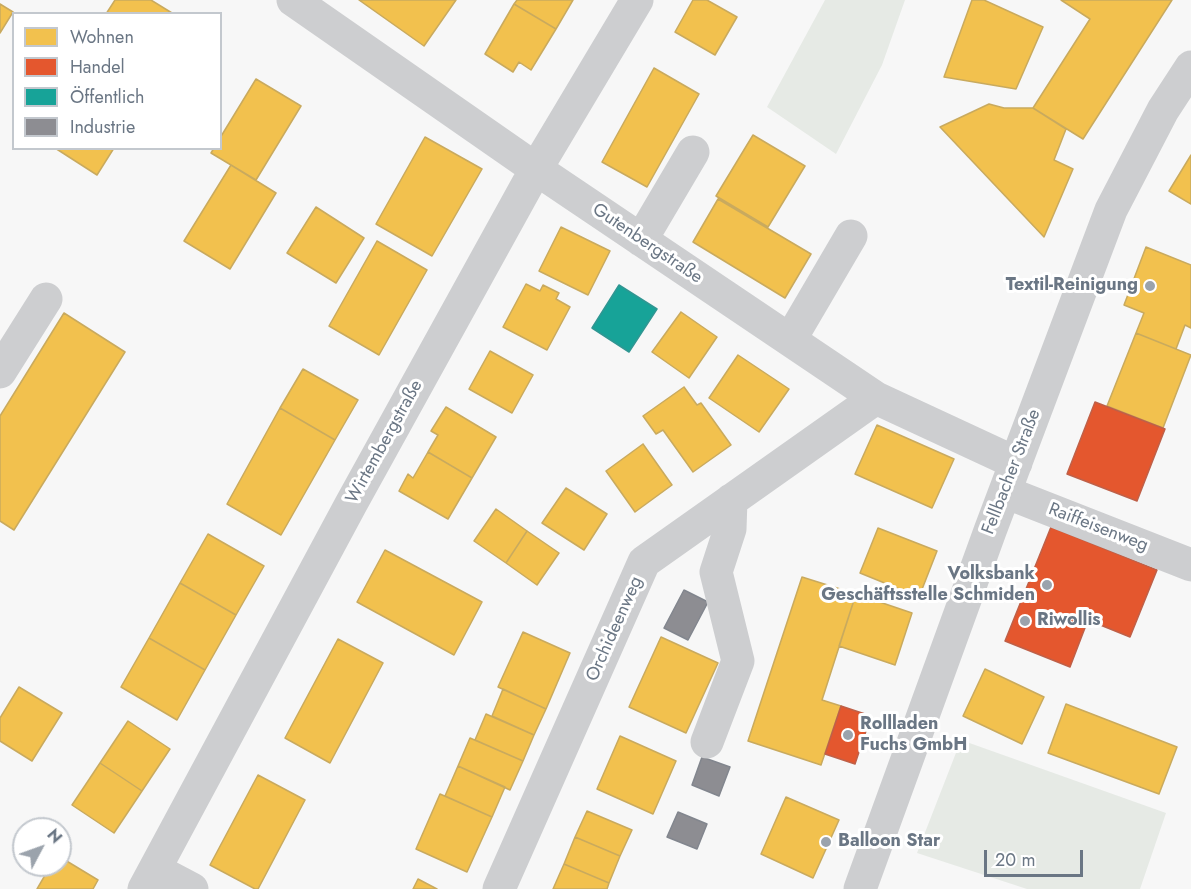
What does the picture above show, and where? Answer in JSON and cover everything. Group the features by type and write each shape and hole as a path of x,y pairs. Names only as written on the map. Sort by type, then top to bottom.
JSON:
{"street":[{"name":"Gutenbergstraße","path":"293,0 641,240 876,398 1011,478"},
{"name":"Wirtembergstraße","path":"150,880 351,504 537,169 637,0"},
{"name":"Fellbacher Straße","path":"860,889 1111,210 1163,110 1191,67"},
{"path":"641,240 693,152"},
{"path":"790,340 851,236"},
{"path":"0,372 46,299"},
{"name":"Orchideenweg","path":"499,889 644,562 876,398"},
{"name":"Raiffeisenweg","path":"1011,478 1191,565"},
{"path":"706,742 738,661 716,572 730,529 731,500"},
{"path":"150,880 192,889"}],"shaded area":[{"path":"825,0 905,0 882,65 836,154 767,107"},
{"path":"961,740 1166,813 1140,889 1027,889 917,853"}],"building: Wohnen":[{"path":"115,0 151,0 170,12 107,12"},
{"path":"359,0 456,0 424,46"},
{"path":"517,0 573,0 556,29 514,4"},
{"path":"693,0 707,0 737,17 715,55 675,32"},
{"path":"972,0 984,0 1043,27 1016,89 944,77"},
{"path":"1061,0 1172,0 1083,139 1033,108 1090,19"},
{"path":"0,4 13,12 0,33"},
{"path":"514,4 556,29 531,70 519,62 513,72 485,54"},
{"path":"654,68 699,94 647,187 602,162"},
{"path":"256,79 301,106 256,180 211,153 213,150 222,150 222,135"},
{"path":"989,104 1004,108 1033,108 1066,129 1054,160 1073,169 1044,237 940,127"},
{"path":"753,135 805,166 768,227 716,196"},
{"path":"425,137 482,169 432,256 376,224"},
{"path":"58,150 113,150 97,175"},
{"path":"1191,155 1191,204 1169,191"},
{"path":"231,165 276,193 230,269 184,241"},
{"path":"718,199 811,254 785,298 693,242"},
{"path":"316,207 364,238 336,283 287,253"},
{"path":"561,227 610,251 588,295 539,271"},
{"path":"377,241 427,270 379,355 329,326"},
{"path":"1146,247 1191,265 1191,328 1185,325 1176,349 1136,333 1144,313 1124,305"},
{"path":"526,284 540,291 543,285 559,293 556,299 570,307 547,350 503,327"},
{"path":"681,312 717,337 689,378 652,352"},
{"path":"64,313 125,352 14,530 0,521 0,416"},
{"path":"1136,333 1191,355 1163,428 1107,406"},
{"path":"490,351 533,375 512,413 469,389"},
{"path":"738,355 789,389 759,432 709,398"},
{"path":"303,369 358,400 335,440 280,408"},
{"path":"684,387 697,405 701,403 731,445 693,472 663,430 656,434 643,416"},
{"path":"446,407 496,437 472,478 428,452 438,435 431,431"},
{"path":"280,408 335,440 281,535 227,504"},
{"path":"877,425 954,459 932,508 855,474"},
{"path":"643,444 672,485 635,512 606,471"},
{"path":"428,452 472,478 448,519 399,491 408,474 413,478"},
{"path":"566,488 607,514 584,550 542,523"},
{"path":"496,509 527,531 506,563 474,541"},
{"path":"878,528 937,551 919,597 860,573"},
{"path":"527,531 559,553 537,585 506,563"},
{"path":"208,534 264,566 236,615 180,583"},
{"path":"385,550 482,602 454,655 357,602"},
{"path":"802,577 856,594 822,700 841,706 821,765 748,741"},
{"path":"180,583 236,615 205,670 149,638"},
{"path":"856,594 912,613 895,665 839,646"},
{"path":"523,632 570,653 546,709 498,687"},
{"path":"661,637 718,663 686,733 629,707"},
{"path":"149,638 205,670 177,720 121,687"},
{"path":"338,639 383,663 330,763 285,738"},
{"path":"985,669 1044,697 1022,744 963,716"},
{"path":"19,687 62,713 32,761 0,741 0,718"},
{"path":"503,689 546,709 534,735 492,716"},
{"path":"1066,704 1177,747 1159,794 1048,753"},
{"path":"486,714 534,735 523,761 475,740"},
{"path":"128,721 170,749 142,791 100,763"},
{"path":"620,736 676,761 653,814 597,789"},
{"path":"470,738 523,761 510,790 458,766"},
{"path":"100,763 142,791 114,833 72,805"},
{"path":"458,766 505,787 492,817 445,796"},
{"path":"258,775 305,800 258,889 255,889 210,865"},
{"path":"440,794 492,817 467,872 416,849"},
{"path":"786,797 839,820 813,878 761,854"},
{"path":"587,811 632,830 620,856 575,837"},
{"path":"575,837 620,856 609,883 564,864"},
{"path":"72,864 98,880 93,889 37,889 44,877 72,877"},
{"path":"564,864 609,883 607,889 553,889"},
{"path":"418,879 437,889 413,889"}],"building: Handel":[{"path":"1095,402 1165,429 1137,501 1067,474"},
{"path":"1051,527 1157,570 1130,637 1088,620 1070,667 1005,641"},
{"name":"Rollladen Fuchs GmbH","path":"841,706 871,716 855,764 825,754"}],"building: Öffentlich":[{"path":"619,285 657,309 629,352 592,328"}],"building: Industrie":[{"path":"684,590 708,602 688,640 664,628"},
{"path":"702,757 730,767 719,796 692,785"},
{"path":"678,812 707,824 697,849 667,837"}],"place":[{"name":"Textil-Reinigung","path":"1150,286"},
{"name":"Volksbank Geschäftsstelle Schmiden","path":"1047,585"},
{"name":"Riwollis","path":"1025,621"},
{"name":"Rollladen Fuchs GmbH","path":"848,735"},
{"name":"Balloon Star","path":"826,842"}]}
